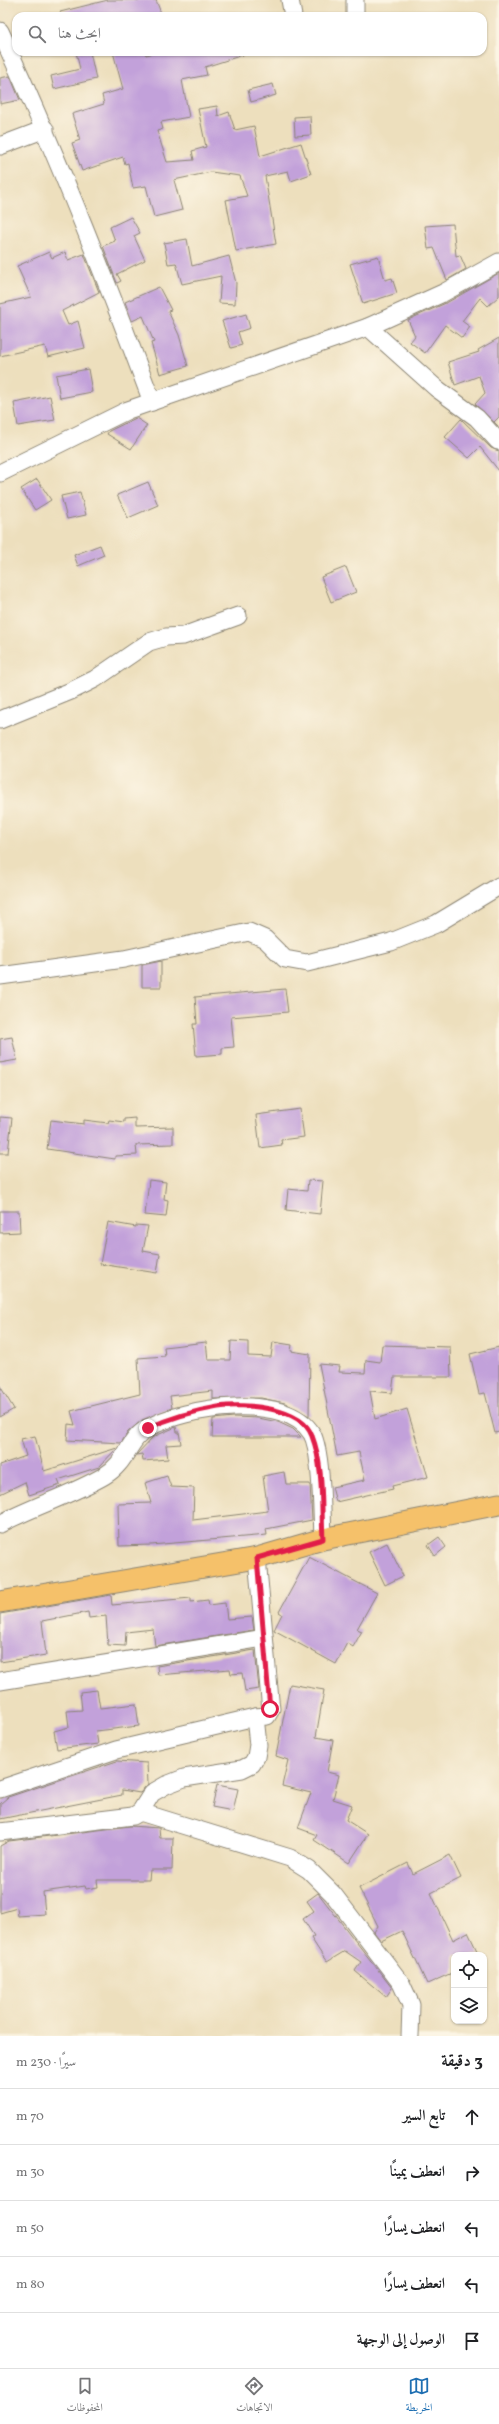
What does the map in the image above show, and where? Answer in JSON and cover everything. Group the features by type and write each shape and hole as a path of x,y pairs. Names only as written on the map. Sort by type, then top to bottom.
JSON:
{"main road":[{"path":"0,1602 257,1558 323,1539 499,1504"}],"street":[{"path":"290,0 292,12"},
{"path":"355,0 355,12"},
{"path":"0,31 45,129 71,198 102,269 152,402"},
{"path":"0,146 45,129"},
{"path":"0,473 128,410 368,327 443,293 499,262"},
{"path":"368,327 436,388 477,418 498,441"},
{"path":"0,720 89,682 150,642 166,637 183,636 238,616"},
{"path":"0,976 124,959 249,932 265,940 286,960 307,963 391,942 436,924 499,886"},
{"path":"0,1524 31,1508 104,1476 119,1466 135,1437 148,1428 166,1420 220,1407 259,1408 284,1412 299,1420 312,1435 319,1467 323,1539"},
{"path":"0,1789 116,1750 256,1717 267,1716 270,1709 257,1558"},
{"path":"0,1681 264,1638"},
{"path":"0,1832 133,1816 140,1812 152,1793 166,1785 184,1778 242,1769 252,1764 256,1757 258,1745 256,1717"},
{"path":"140,1812 290,1858 309,1870 333,1894 401,1983 411,2005 410,2036"}],"building":[{"path":"108,0 156,0 160,12 60,12"},
{"path":"77,56 91,56 96,79 54,89 51,76 80,69"},
{"path":"114,56 240,56 205,67 207,75 182,80 189,117 161,122 163,129 157,131 167,162 194,160 192,151 206,147 198,109 217,106 218,116 229,112 235,130 254,126 260,156 301,143 311,174 291,181 288,171 265,176 276,244 236,251 226,200 247,196 240,176 211,172 174,180 182,210 154,217 146,186 133,188 128,163 125,164 123,157 82,171 72,143 80,140 72,114 104,104 102,95 123,89"},
{"path":"10,76 20,100 0,104 0,78"},
{"path":"273,84 276,95 251,102 248,90"},
{"path":"310,116 311,135 295,136 294,117"},
{"path":"131,217 140,233 134,236 145,260 117,274 121,281 117,283 103,246 115,241 110,227"},
{"path":"453,224 456,256 460,255 466,269 447,280 434,248 428,249 425,226"},
{"path":"187,239 192,266 229,256 236,283 235,304 219,303 221,276 182,284 176,263 168,264 164,243"},
{"path":"49,252 52,258 65,252 68,260 84,254 99,292 62,311 68,325 78,321 85,348 48,357 45,346 0,356 0,304 31,297 17,266"},
{"path":"378,256 385,280 392,278 397,293 363,304 350,264"},
{"path":"499,273 499,296 488,306 480,298 462,321 470,327 462,338 445,325 425,353 410,342 415,336 408,320 448,302"},
{"path":"159,287 171,310 168,311 179,335 188,366 160,374 151,343 154,342 143,316 132,321 125,302"},
{"path":"246,314 250,328 238,332 242,345 231,348 222,321"},
{"path":"499,338 499,417 494,422 499,427 475,404 485,393 479,376 455,385 448,362 479,352 478,350"},
{"path":"88,369 92,392 60,398 56,375"},
{"path":"50,396 55,420 18,426 14,403"},
{"path":"136,418 147,425 131,449 107,434 109,431"},
{"path":"461,419 491,448 499,451 499,471 480,447 469,458 445,437"},
{"path":"37,479 51,500 35,510 21,489"},
{"path":"148,482 158,505 128,518 117,495"},
{"path":"80,492 86,515 67,519 61,496"},
{"path":"100,545 104,555 78,566 74,555"},
{"path":"346,567 356,592 331,602 321,577"},
{"path":"161,961 161,987 142,987 142,965"},
{"path":"285,989 288,1012 231,1017 234,1047 222,1048 222,1054 196,1056 193,1024 197,1024 195,997"},
{"path":"12,1037 17,1060 0,1063 0,1039"},
{"path":"300,1109 304,1137 281,1140 282,1145 260,1148 256,1115"},
{"path":"0,1117 12,1118 8,1153 0,1153"},
{"path":"135,1118 135,1128 173,1127 173,1144 136,1145 137,1155 115,1156 115,1159 47,1149 51,1120 84,1124 84,1120 108,1123 109,1120 124,1122 124,1119"},
{"path":"149,1180 166,1182 164,1199 168,1200 166,1217 145,1215"},
{"path":"308,1180 323,1181 320,1214 286,1210 288,1189 307,1191"},
{"path":"0,1211 19,1211 20,1232 0,1233"},
{"path":"108,1222 136,1227 136,1225 148,1226 143,1251 160,1254 157,1273 100,1264"},
{"path":"231,1341 248,1342 248,1356 271,1357 273,1342 292,1345 291,1351 310,1354 309,1416 285,1403 261,1398 213,1399 213,1391 170,1396 172,1408 142,1420 128,1432 121,1443 67,1440 68,1424 75,1425 71,1411 140,1394 138,1358 165,1356 164,1347 206,1342 208,1360 230,1360"},
{"path":"382,1345 450,1347 451,1377 394,1377 392,1393 370,1391 375,1419 407,1409 428,1477 392,1486 393,1489 336,1502 332,1487 365,1480 359,1452 337,1456 319,1364 340,1366 339,1372 365,1373 366,1360 380,1362"},
{"path":"499,1347 499,1432 495,1433 485,1393 479,1394 470,1354"},
{"path":"0,1386 14,1409 0,1417"},
{"path":"234,1417 258,1418 278,1422 293,1429 301,1437 212,1437 213,1419"},
{"path":"176,1427 177,1432 179,1432 181,1444 166,1445 168,1459 143,1461 142,1454 136,1455 153,1437"},
{"path":"35,1436 44,1471 117,1448 99,1467 58,1480 60,1485 29,1495 25,1482 0,1494 0,1465 26,1456 21,1439"},
{"path":"284,1472 286,1484 310,1484 312,1520 266,1529 267,1535 151,1545 119,1546 118,1504 151,1503 145,1483 167,1476 171,1487 194,1488 193,1520 268,1511 263,1476"},
{"path":"439,1537 446,1547 435,1556 428,1545"},
{"path":"387,1543 403,1576 385,1585 369,1552"},
{"path":"309,1557 377,1593 357,1629 362,1631 353,1647 347,1643 336,1664 274,1630 282,1614 279,1612"},
{"path":"111,1595 112,1605 191,1598 191,1602 208,1600 209,1605 225,1603 227,1619 252,1617 254,1630 155,1646 153,1629 126,1632 125,1646 108,1645 106,1616 89,1618 88,1612 42,1621 46,1655 0,1662 0,1614"},
{"path":"255,1650 259,1689 245,1691 242,1673 231,1674 230,1669 158,1675 157,1666"},
{"path":"290,1684 324,1690 316,1737 333,1740 327,1772 339,1775 333,1799 352,1805 346,1820 368,1834 349,1863 314,1840 317,1835 298,1828 311,1793 282,1786 288,1760 276,1756"},
{"path":"97,1690 100,1708 136,1704 139,1726 96,1731 98,1744 57,1749 54,1731 69,1727 67,1711 82,1710 80,1692"},
{"path":"117,1761 147,1763 148,1784 140,1793 122,1790 122,1795 0,1819 0,1804 8,1797"},
{"path":"217,1785 238,1789 233,1811 212,1807"},
{"path":"130,1826 159,1828 160,1838 173,1838 172,1870 150,1870 149,1880 97,1880 98,1887 86,1889 85,1886 43,1892 45,1914 18,1916 17,1908 0,1913 0,1846 9,1841"},
{"path":"450,1855 461,1878 431,1893 453,1940 468,1932 478,1952 451,1952 451,1973 427,1984 402,1931 381,1941 374,1932 378,1926 359,1888 408,1863 413,1874"},
{"path":"318,1893 392,1988 386,1997 355,1971 361,1962 345,1951 327,1962 324,1958 311,1938 314,1936 303,1919 314,1911 307,1901"}],"route":[{"path":"148,1428 166,1420 220,1407 259,1408 284,1412 299,1420 312,1435 319,1467 323,1539 257,1558 270,1709"}]}
